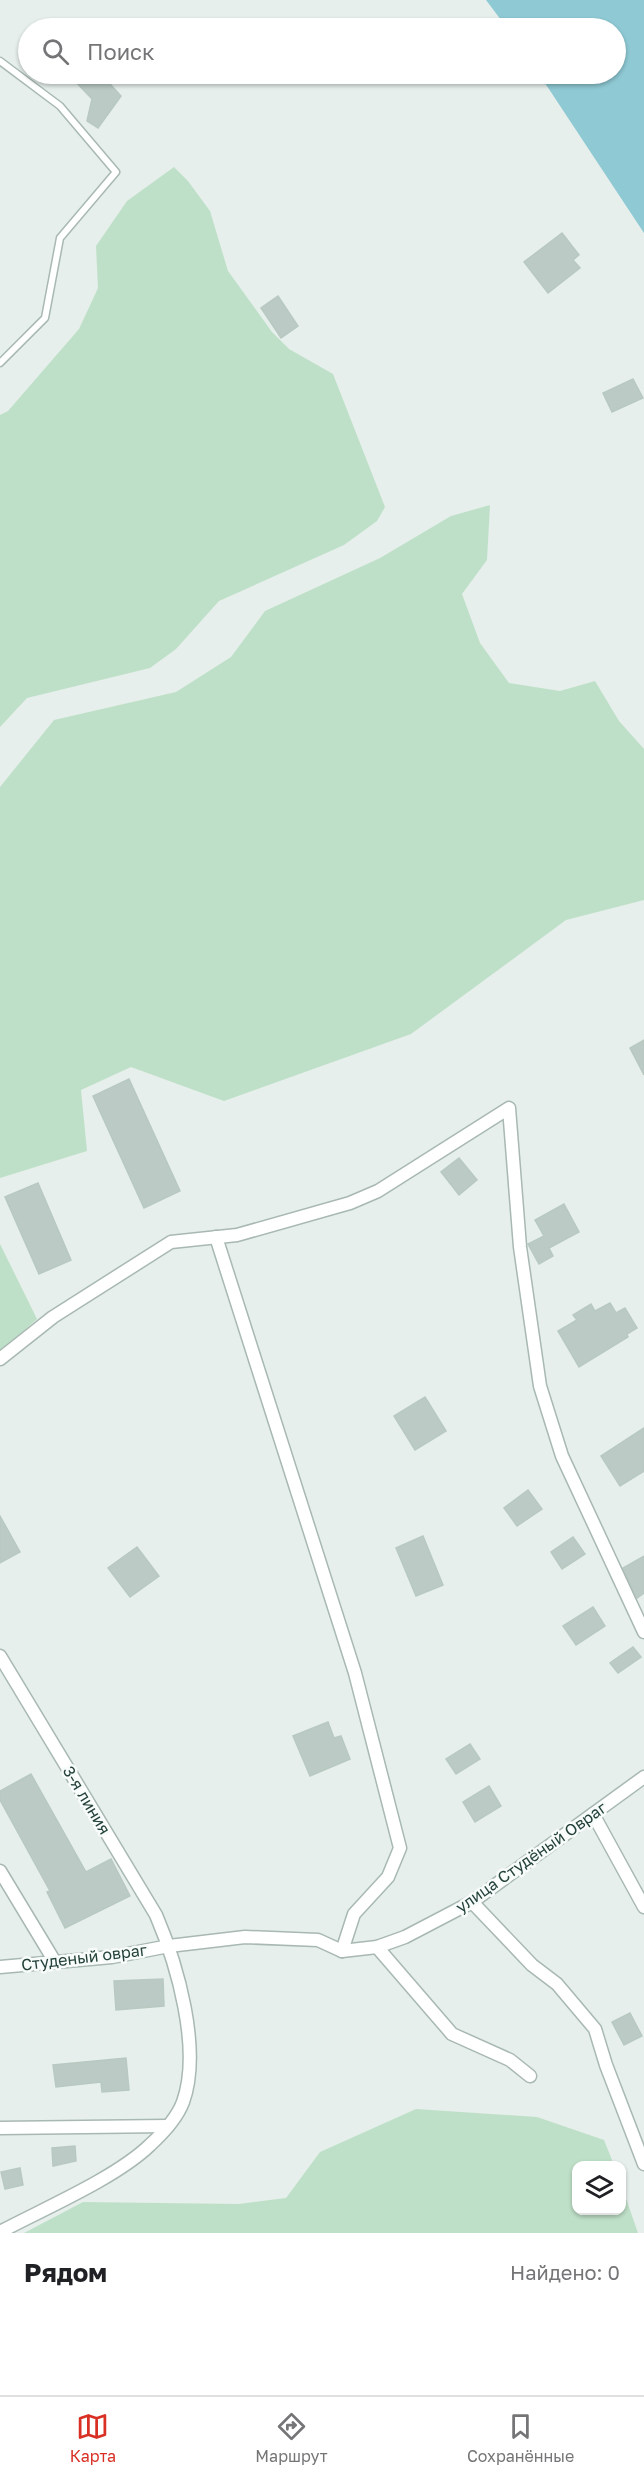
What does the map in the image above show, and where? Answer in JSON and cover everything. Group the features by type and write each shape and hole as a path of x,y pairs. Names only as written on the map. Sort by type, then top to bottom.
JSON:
{"street":[{"path":"0,1359 53,1317 171,1242 237,1235 350,1203 378,1191 509,1108 520,1247 540,1386 562,1456 644,1632"},
{"path":"216,1237 355,1673 400,1848 388,1877 354,1914 342,1951"},
{"name":"3-я линия","path":"0,1656 156,1915 169,1946 184,1999 189,2074 183,2102 168,2126 149,2146 115,2170 0,2232"},
{"name":"улица Студёный Овраг","path":"169,1946 245,1937 318,1940 342,1951 377,1947 405,1937 472,1902 644,1777"},
{"path":"593,1814 644,1908"},
{"path":"0,1871 55,1962"},
{"path":"472,1902 532,1965 557,1984 595,2029 606,2066 644,2164"},
{"name":"Студеный овраг","path":"0,1967 112,1957 169,1946"},
{"path":"377,1947 452,2034 510,2060 530,2076"},
{"path":"0,2128 168,2126"}],"lane":[{"path":"0,61 18,74"},
{"path":"0,363 45,318 60,238 116,172 60,106 31,84"}],"green space":[{"path":"174,167 188,181 210,211 228,271 272,332 289,349 333,374 385,507 377,521 344,545 219,601 176,649 150,668 27,698 0,727 0,415 8,411 79,329 98,288 96,246 127,201"},
{"path":"490,505 487,560 462,594 480,643 509,683 560,691 595,681 619,721 644,749 644,900 566,920 411,1034 224,1101 131,1067 81,1090 87,1151 0,1178 0,787 54,720 176,692 231,657 265,611 380,558 451,516"},
{"path":"0,1244 37,1319 0,1352"},
{"path":"416,2109 537,2117 604,2140 612,2161 572,2161 572,2215 626,2215 626,2198 638,2233 24,2233 83,2202 239,2204 286,2198 320,2152"}],"water":[{"path":"486,0 644,0 644,233 546,84 626,84 626,18 500,18"}],"building":[{"path":"78,84 110,84 121,96 98,128 87,121 92,99"},
{"path":"562,233 579,255 573,260 580,268 548,293 524,262"},
{"path":"278,296 298,326 281,338 261,308"},
{"path":"633,379 643,398 612,412 603,393"},
{"path":"644,1040 644,1075 630,1048"},
{"path":"129,1079 180,1191 144,1208 93,1096"},
{"path":"459,1158 477,1180 459,1195 441,1172"},
{"path":"38,1183 71,1260 39,1274 5,1197"},
{"path":"564,1204 579,1232 549,1248 553,1256 539,1264 528,1244 544,1236 535,1220"},
{"path":"610,1303 616,1313 625,1308 637,1328 627,1334 628,1337 579,1367 558,1331 577,1320 573,1315 591,1304 595,1311"},
{"path":"425,1397 446,1431 415,1450 394,1416"},
{"path":"644,1428 644,1471 620,1486 601,1456"},
{"path":"528,1490 542,1509 517,1526 504,1508"},
{"path":"0,1516 20,1552 0,1563"},
{"path":"423,1536 443,1585 416,1596 396,1548"},
{"path":"573,1537 585,1554 562,1569 551,1552"},
{"path":"137,1547 159,1576 130,1597 108,1568"},
{"path":"644,1556 644,1593 637,1598 623,1568"},
{"path":"593,1607 605,1626 576,1645 563,1626"},
{"path":"633,1647 641,1657 618,1673 610,1663"},
{"path":"328,1722 334,1738 341,1736 350,1759 310,1776 293,1736"},
{"path":"470,1744 480,1759 456,1774 446,1759"},
{"path":"31,1774 86,1872 111,1859 130,1896 65,1928 47,1892 50,1891 0,1800 0,1791"},
{"path":"489,1786 501,1806 475,1822 463,1802"},
{"path":"163,1979 164,2006 116,2010 114,1981"},
{"path":"630,2013 642,2036 624,2045 612,2022"},
{"path":"126,2058 129,2090 102,2092 101,2082 56,2087 53,2065"},
{"path":"75,2146 76,2161 53,2166 52,2148"},
{"path":"20,2168 23,2185 5,2189 1,2172"}]}
